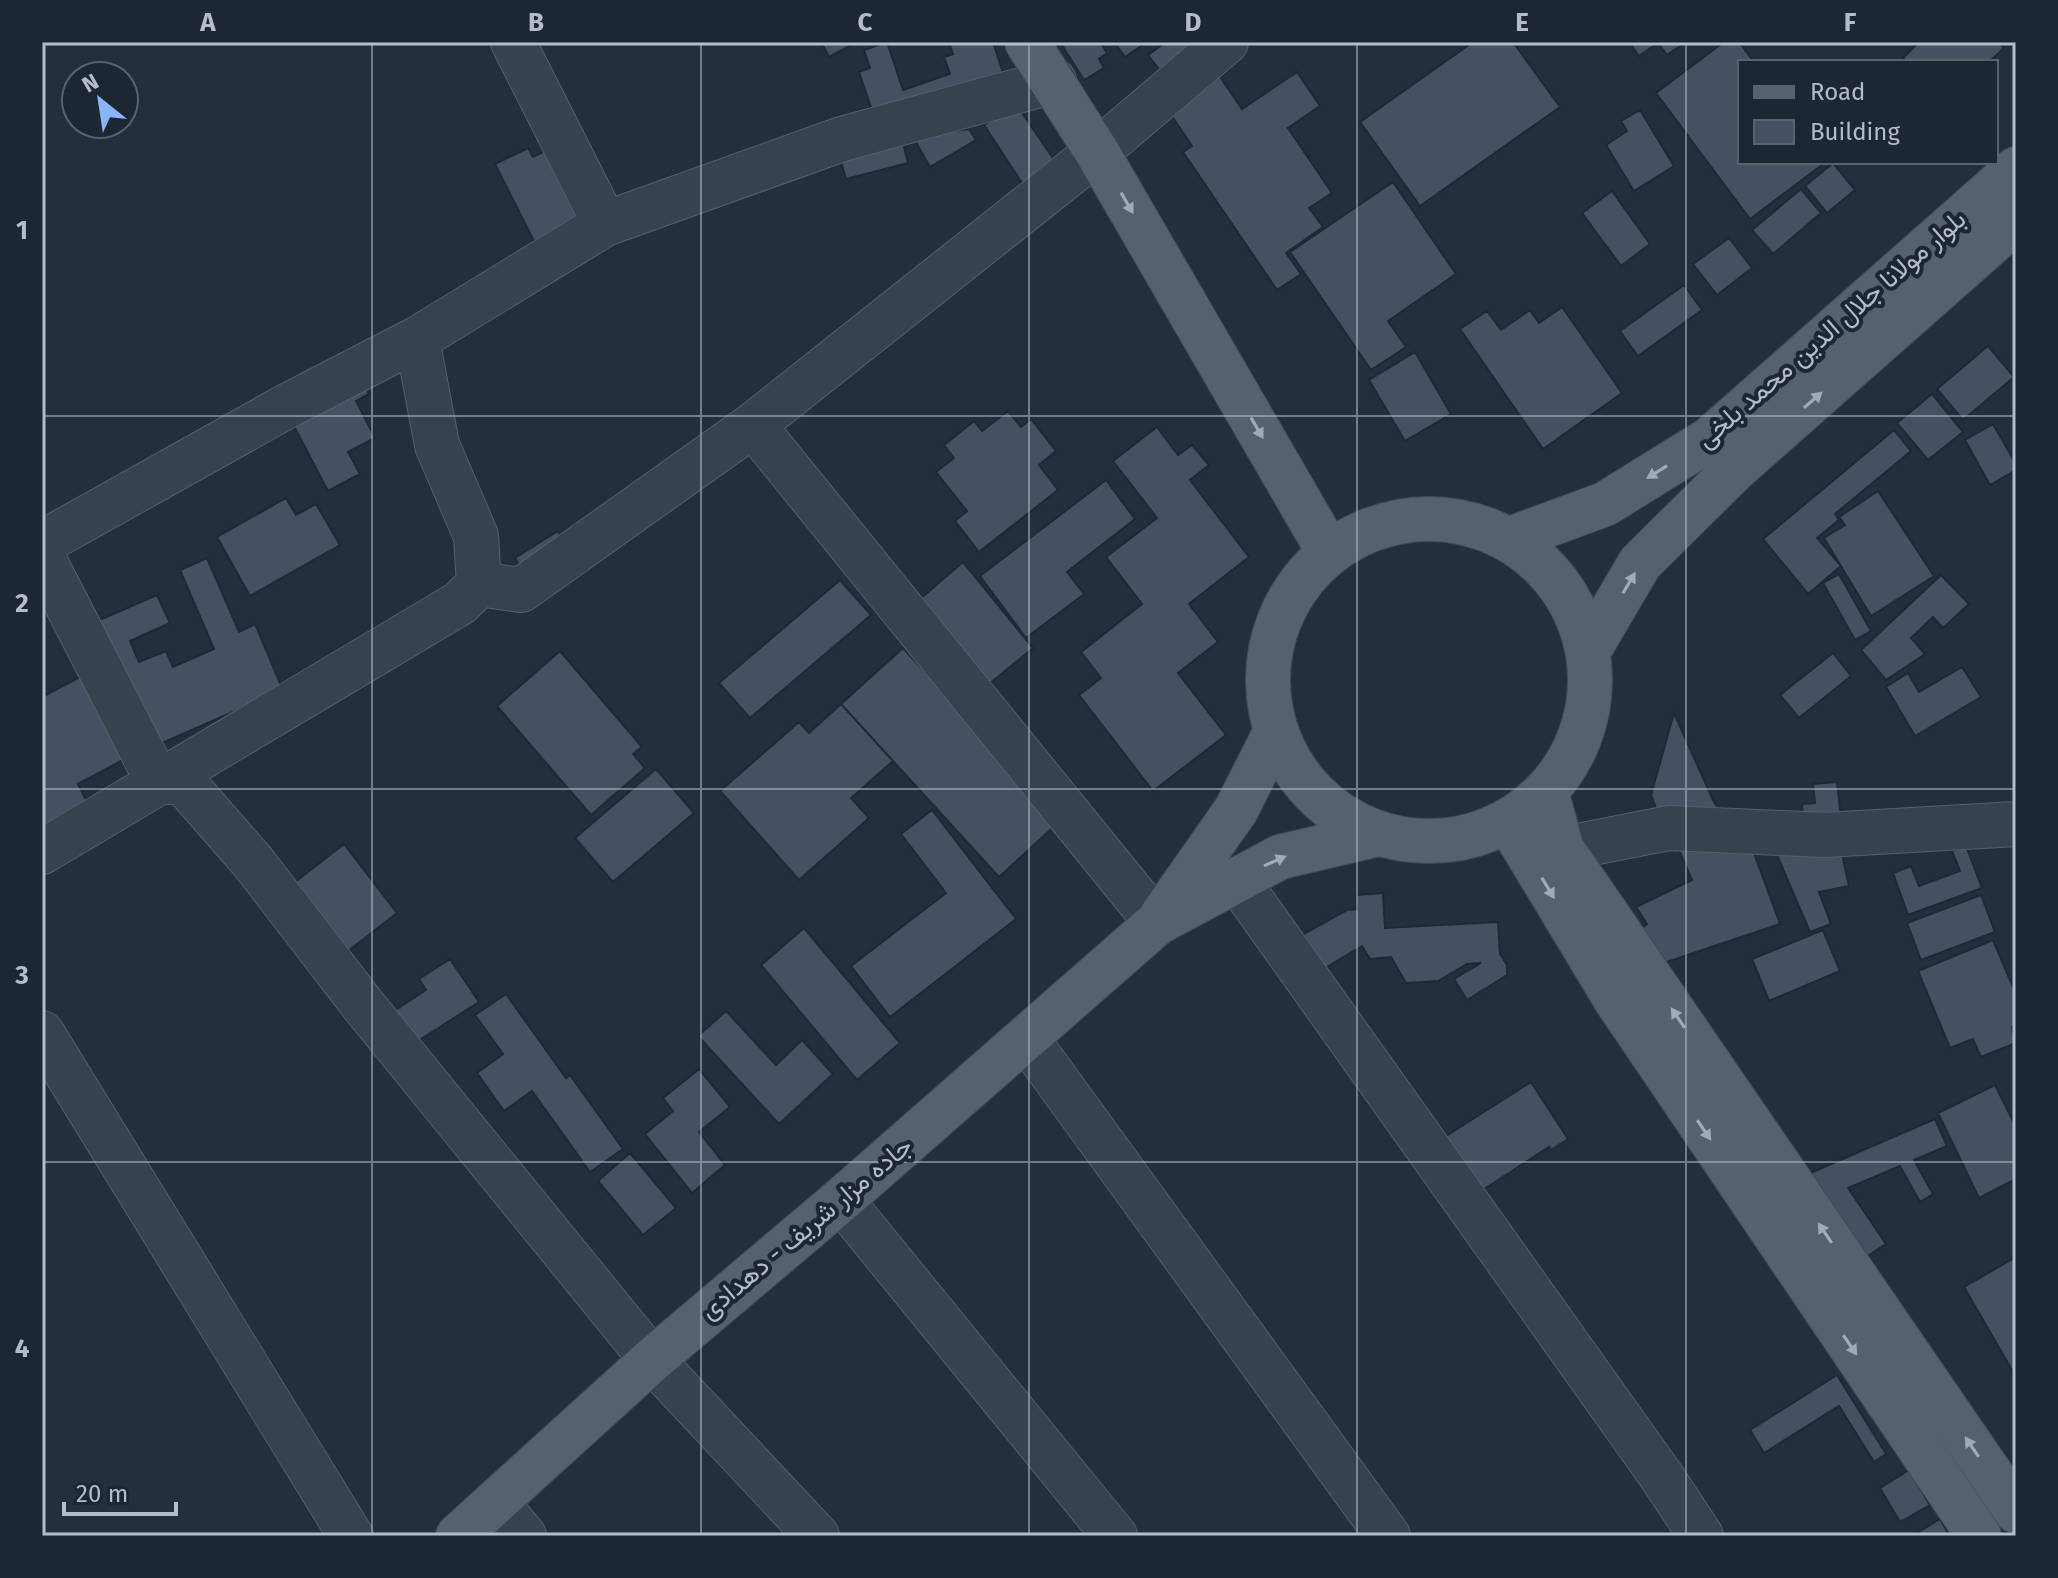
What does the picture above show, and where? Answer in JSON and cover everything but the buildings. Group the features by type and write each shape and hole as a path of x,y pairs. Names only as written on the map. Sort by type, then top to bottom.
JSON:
{"main road":[{"path":"1027,42 1097,152 1329,552"},
{"name":"بلوار مولانا جلال الدین محمد بلخی","path":"1510,539 1605,504 1710,439 2016,169"},
{"name":"بلوار مولانا جلال الدین محمد بلخی","path":"1589,650 1640,563 1734,470 2016,221"},
{"path":"1437,518 1474,524 1510,539 1538,559 1561,586 1578,616 1589,650 1590,701 1575,749 1546,791 1528,808 1508,821 1466,837 1421,841 1378,834 1344,818 1314,795 1291,766 1275,733 1266,676 1270,648 1291,595 1308,572 1329,552 1362,532 1398,521 1437,518"},
{"path":"1157,923 1236,810 1275,733"},
{"path":"1546,791 1562,849 2016,1511"},
{"path":"1508,821 1616,1000 1979,1536"},
{"path":"1157,923 1280,857 1378,834"},
{"name":"جاده مزار شریف - دهدادی","path":"458,1536 652,1360 841,1200 1157,923"}],"street":[{"path":"513,42 605,224"},
{"path":"479,584 521,590 753,425 1097,152 1226,42"},
{"path":"42,543 287,406 417,339 605,224 842,139 1054,81"},
{"path":"42,852 460,603 479,584 476,536 437,445 417,339"},
{"path":"753,425 1157,923"},
{"path":"42,556 158,782"},
{"path":"158,782 183,782 253,862 363,1005 652,1360 817,1536"},
{"path":"1562,849 1669,828 1825,835 2016,824"},
{"path":"1237,880 1701,1536"},
{"path":"42,1033 351,1536"},
{"path":"1026,1038 1388,1536"},
{"path":"841,1200 1115,1536"},
{"path":"496,1503 524,1536"}]}
